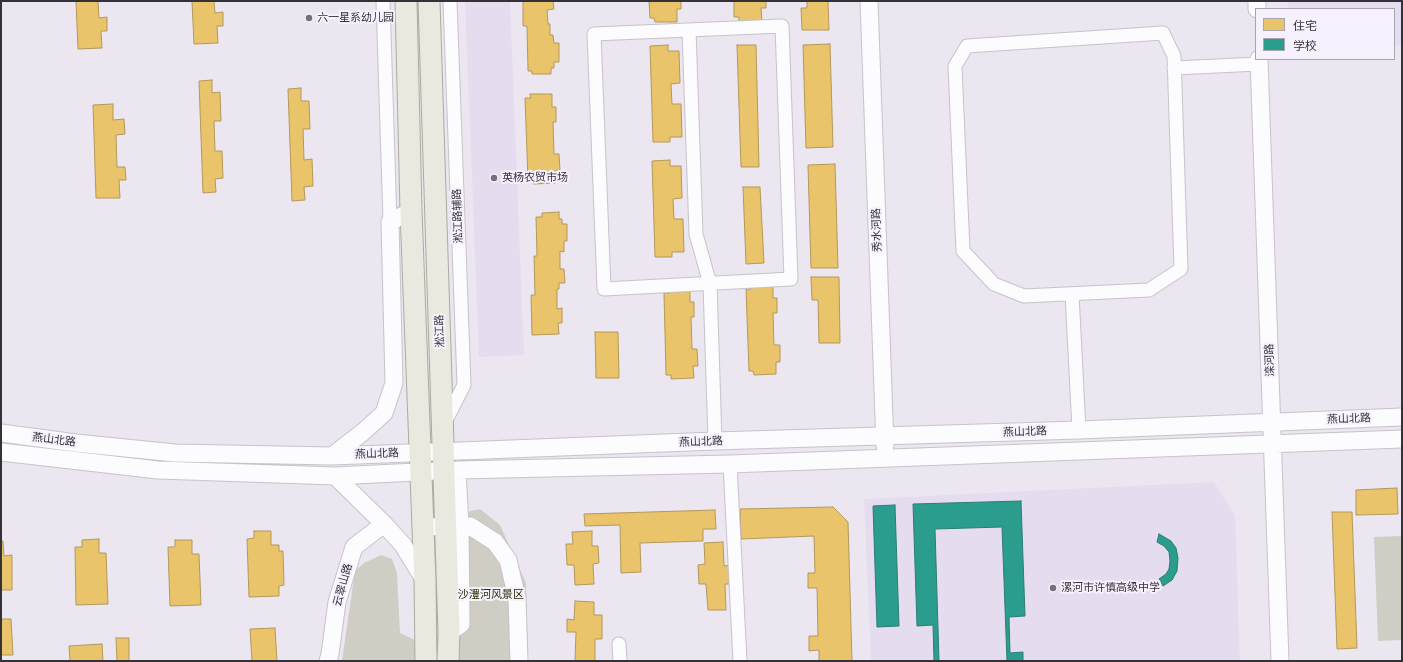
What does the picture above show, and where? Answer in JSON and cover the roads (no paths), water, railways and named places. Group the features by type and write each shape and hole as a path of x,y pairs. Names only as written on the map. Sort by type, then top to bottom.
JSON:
{"main road":[{"path":"406,1 411,211 425,581 426,661"},
{"name":"淞江路","path":"428,1 443,426 453,526 448,661"}],"street":[{"path":"332,456 384,414 394,383 383,1"},
{"name":"淞江路辅路","path":"443,426 464,385 450,1"},
{"name":"秀水河路","path":"869,1 885,459"},
{"path":"782,26 791,279 710,284 604,289 594,34 782,26"},
{"path":"689,30 696,234 710,284 715,441"},
{"path":"1164,33 1174,56 1174,68 1181,269 1149,290 1024,296 994,284 963,251 956,66 967,46 1164,33"},
{"path":"1174,68 1259,61"},
{"name":"滦河路","path":"1259,61 1280,661"},
{"path":"390,222 411,211"},
{"path":"1072,294 1079,430"},
{"name":"燕山北路","path":"448,464 715,441 1079,430 1402,417"},
{"name":"燕山北路","path":"1,433 76,443 175,453 332,456 448,464 730,464 1402,439"},
{"name":"燕山北路","path":"1,452 158,470 335,476 421,462"},
{"path":"730,464 740,661"},
{"path":"335,476 384,524 403,545 425,581"},
{"name":"云翠山路","path":"328,661 337,602 354,547 384,524"},
{"path":"423,527 470,526 496,542 508,560 517,598 519,661"},
{"path":"619,644 620,661"}],"place":[{"name":"六一星系幼儿园","path":"309,18"},
{"name":"英杨农贸市场","path":"494,178"},
{"name":"漯河市许慎高级中学","path":"1053,588"}],"park label":[{"name":"沙澧河风景区","path":"491,595"}]}
